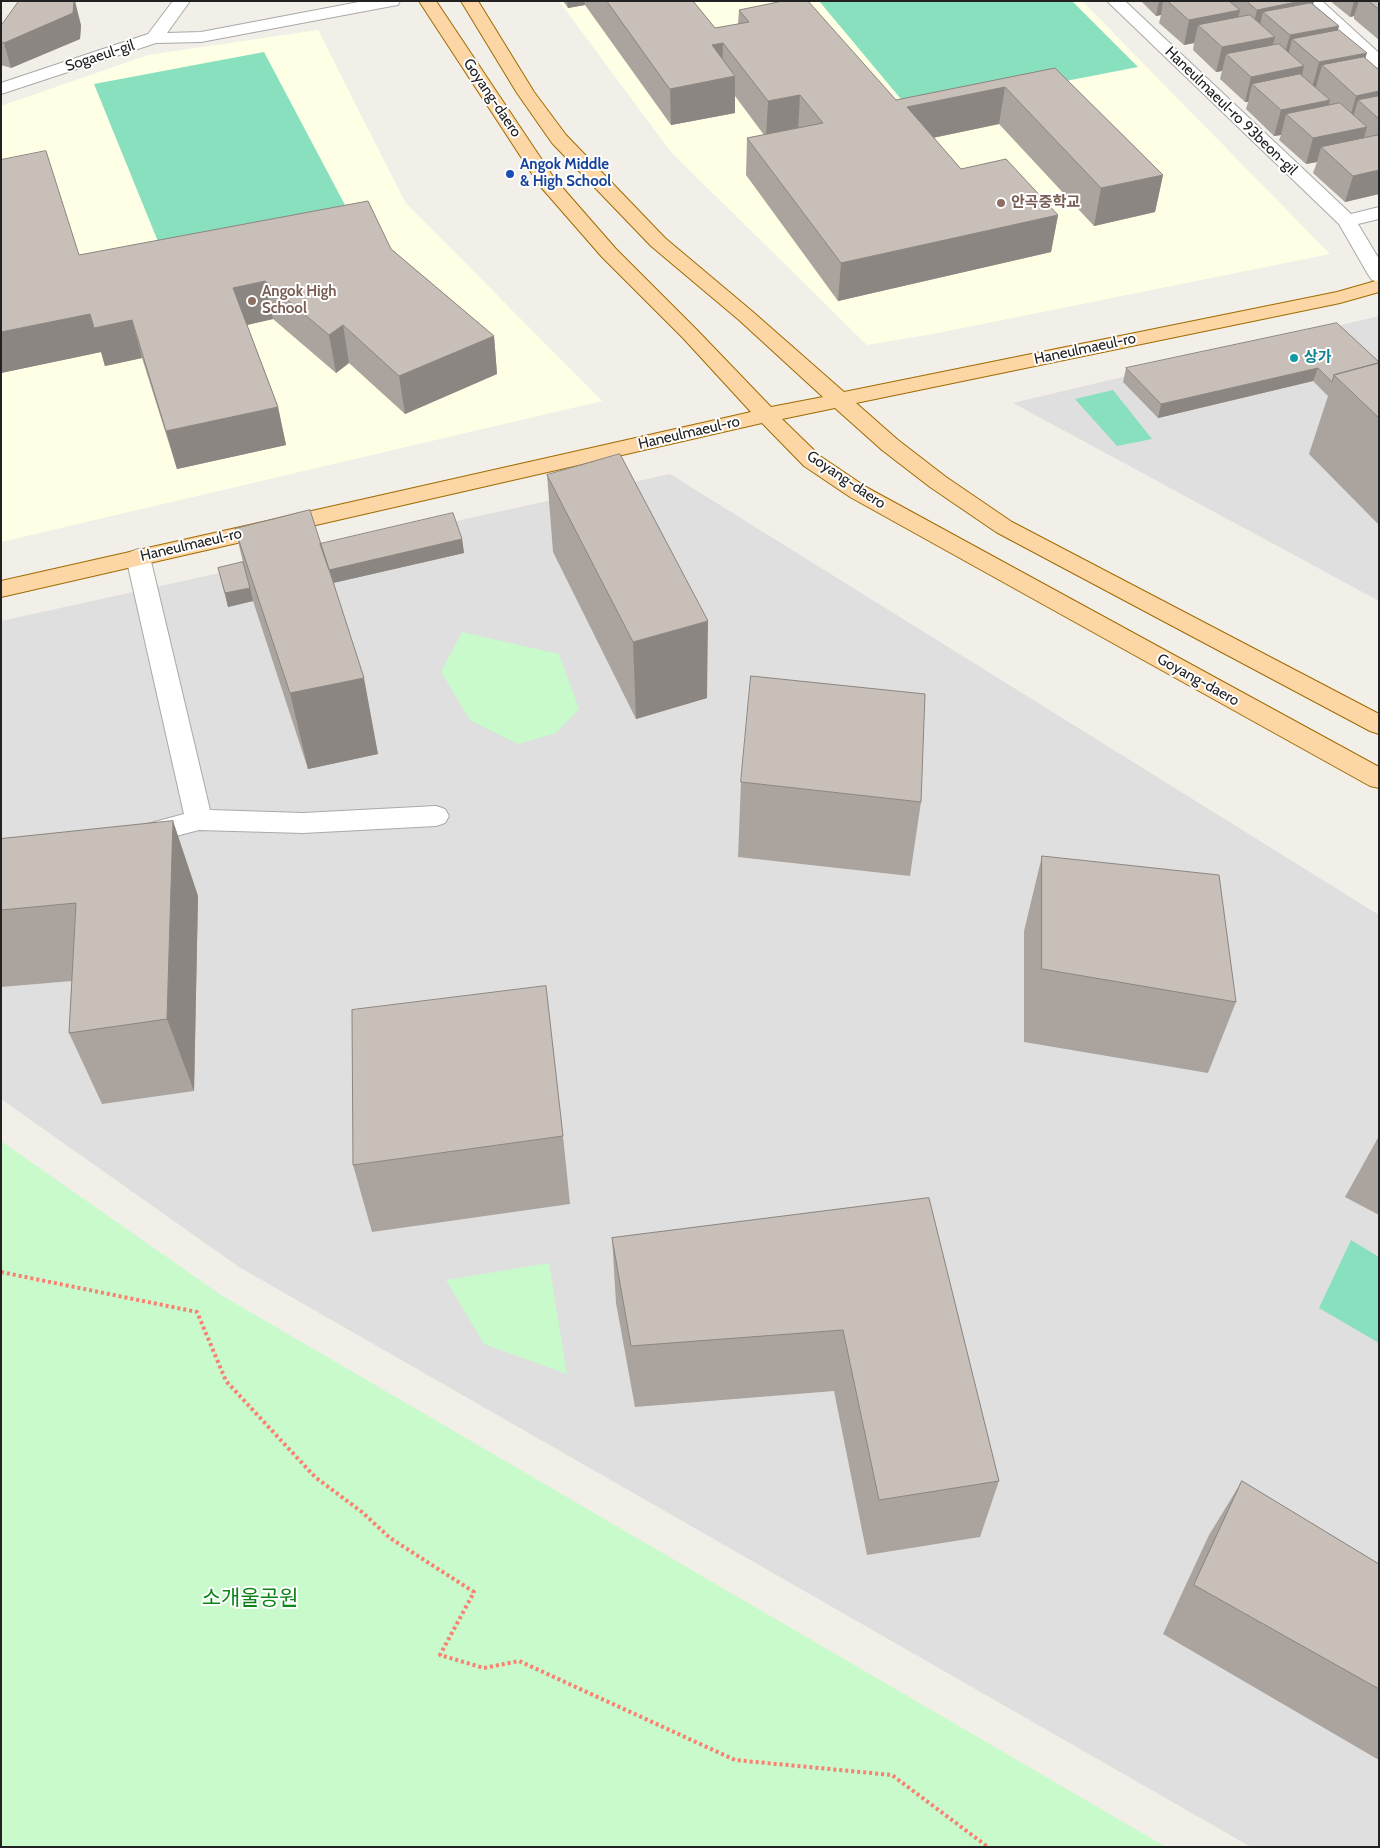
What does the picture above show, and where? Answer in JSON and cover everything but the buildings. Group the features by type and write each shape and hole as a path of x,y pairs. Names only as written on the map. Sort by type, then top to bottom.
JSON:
{"main road":[{"name":"Goyang-daero","path":"427,1 548,182 609,252 812,462 858,492 1379,779"},
{"name":"Goyang-daero","path":"468,1 526,93 558,138 658,242 841,400 890,445 938,482 1004,526 1379,725"},
{"name":"Haneulmaeul-ro","path":"1,589 767,415 1321,301 1379,286"}],"street":[{"name":"Sogaeul-gil","path":"1,89 154,38 182,1"},
{"path":"154,38 201,37 392,1"},
{"name":"Haneulmaeul-ro 93beon-gil","path":"1115,1 1347,221 1379,276"},
{"path":"1312,1 1379,63"},
{"path":"1347,221 1379,213"},
{"path":"138,557 199,820"},
{"path":"117,841 199,820 303,823 436,816"}],"path":[{"path":"1,1272 197,1312 226,1381 315,1476 362,1512 390,1538 474,1592 440,1655 484,1668 519,1661 735,1760 892,1775 988,1847"}],"shaded area":[{"name":"안곡중학교","path":"559,1 1082,1 1330,254 933,334 867,345 671,152"},
{"name":"Angok High School","path":"318,30 405,202 602,401 1,542 1,106 148,55"},
{"path":"1379,316 1379,601 1013,403"},
{"path":"670,474 1379,915 1379,1847 1251,1847 239,1267 1,1099 1,621"}],"green space":[{"path":"819,1 1072,1 1138,67 911,111"},
{"path":"264,52 345,205 159,244 94,84"},
{"path":"1113,390 1152,439 1117,446 1075,399"},
{"path":"462,632 559,654 579,709 556,733 518,744 470,720 441,672"},
{"name":"소개울공원","path":"1,1141 221,1295 1166,1847 1,1847"},
{"path":"1351,1240 1379,1257 1379,1343 1319,1308"},
{"path":"549,1263 567,1374 484,1344 446,1280"}],"place":[{"name":"Angok Middle & High School","path":"510,174"},
{"name":"안곡중학교","path":"1001,203"},
{"name":"Angok High School","path":"252,301"},
{"name":"상가","path":"1294,358"}]}
